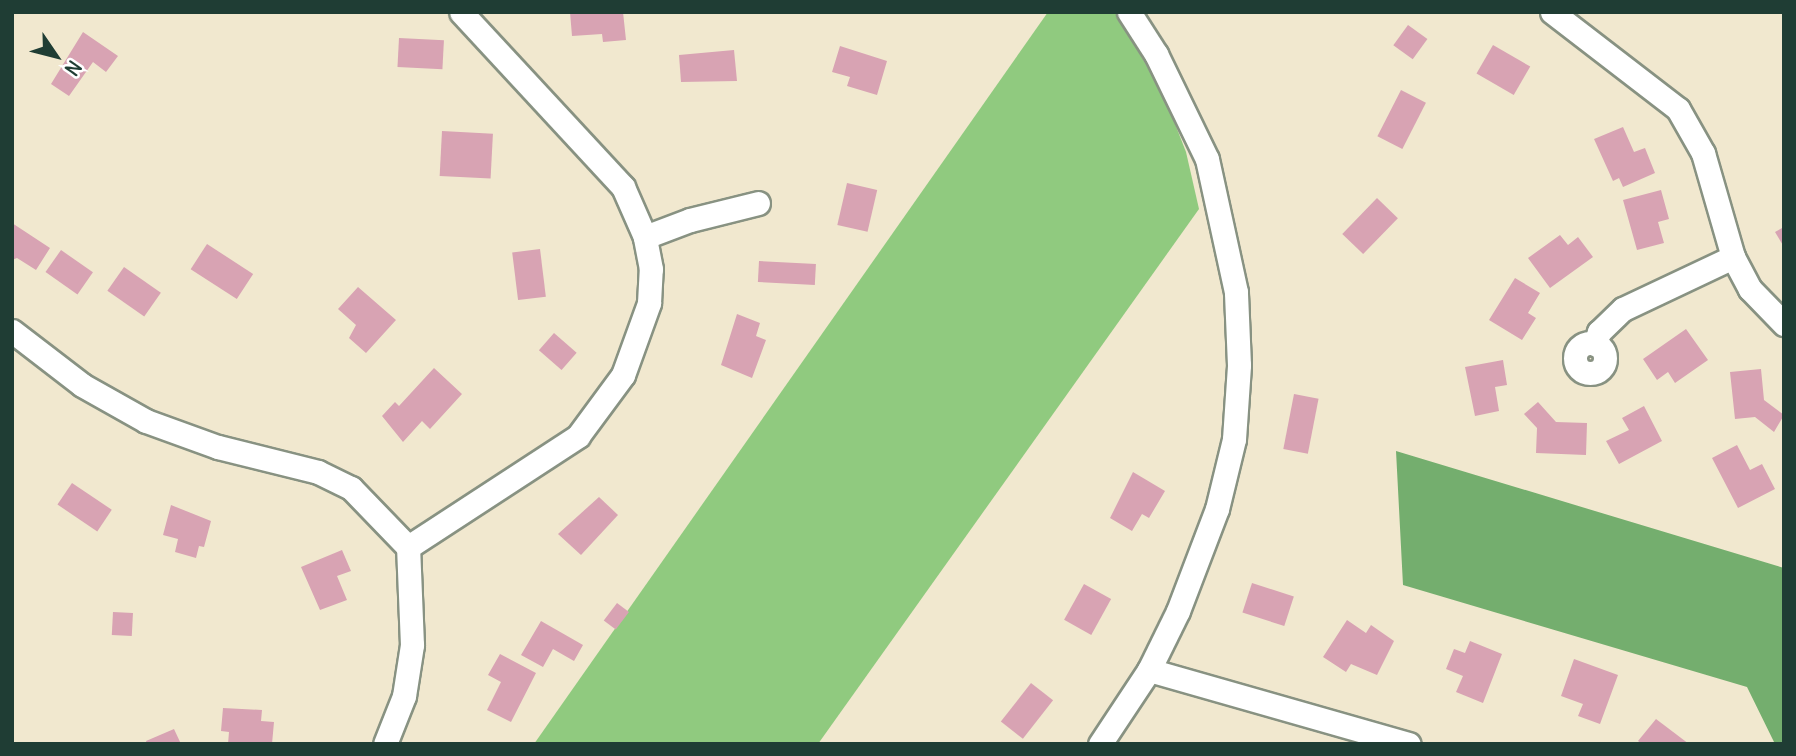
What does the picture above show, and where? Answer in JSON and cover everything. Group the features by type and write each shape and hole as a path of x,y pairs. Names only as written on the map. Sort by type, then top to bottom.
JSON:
{"street":[{"path":"408,547 578,436 603,407 640,337 649,303 652,269 645,237 622,187 461,12"},
{"path":"1100,744 1149,670 1178,611 1217,509 1234,439 1239,365 1236,292 1224,222 1207,159 1184,107 1129,12"},
{"path":"1552,12 1678,108 1703,153 1733,257 1750,289 1784,324"},
{"path":"645,237 690,220 758,203"},
{"path":"1595,344 1599,332 1623,309 1733,257"},
{"path":"12,331 82,385 146,421 219,447 318,472 351,488 408,547 412,645 404,696 385,744"},
{"path":"1149,670 1409,744"}],"green space":[{"path":"1048,12 1115,12 1119,17 1165,98 1186,152 1199,209 818,744 534,744"},
{"path":"1396,451 1784,568 1784,744 1775,744 1747,687 1403,585"}],"building":[{"path":"570,12 623,12 626,40 603,42 602,34 572,36"},
{"path":"1408,25 1427,39 1413,59 1393,45"},
{"path":"83,32 118,56 106,72 93,62 69,96 51,84"},
{"path":"399,38 444,40 442,69 397,67"},
{"path":"1493,45 1530,66 1514,95 1476,74"},
{"path":"840,46 887,61 877,95 847,86 850,77 832,72"},
{"path":"734,50 737,81 681,82 679,55"},
{"path":"1401,90 1426,103 1402,149 1377,136"},
{"path":"1623,127 1634,152 1645,148 1655,173 1623,187 1619,178 1613,181 1594,139"},
{"path":"442,131 493,134 491,179 440,176"},
{"path":"847,183 877,190 868,232 837,225"},
{"path":"1661,190 1669,219 1658,222 1664,243 1637,250 1623,200"},
{"path":"1377,198 1398,218 1363,254 1342,234"},
{"path":"12,223 50,248 36,270 17,258 12,260"},
{"path":"1784,227 1784,247 1775,232"},
{"path":"1560,235 1568,245 1578,237 1593,257 1550,288 1528,258"},
{"path":"207,244 253,274 237,299 191,269"},
{"path":"540,249 546,297 518,300 512,252"},
{"path":"61,250 93,272 77,294 46,272"},
{"path":"759,261 816,264 815,285 758,282"},
{"path":"124,267 161,293 144,317 107,291"},
{"path":"1515,278 1540,293 1528,313 1536,318 1522,340 1489,320"},
{"path":"358,287 396,320 366,353 349,338 356,325 338,309"},
{"path":"737,314 760,323 756,336 766,340 752,378 721,365"},
{"path":"1686,329 1708,360 1675,383 1668,372 1657,380 1643,359"},
{"path":"554,333 577,353 562,370 539,350"},
{"path":"1503,360 1507,385 1495,387 1499,411 1475,416 1465,367"},
{"path":"434,368 462,394 430,429 422,421 403,442 382,416 395,402 399,406"},
{"path":"1761,369 1764,400 1784,415 1774,432 1755,417 1735,419 1730,372"},
{"path":"1294,394 1319,399 1308,454 1283,449"},
{"path":"1538,402 1556,422 1587,423 1586,455 1536,453 1537,428 1524,414"},
{"path":"1644,406 1662,441 1619,464 1606,441 1629,430 1622,418"},
{"path":"1737,445 1750,470 1762,464 1775,489 1738,508 1712,458"},
{"path":"1133,472 1165,491 1149,518 1142,514 1132,531 1110,518"},
{"path":"72,483 112,510 97,531 57,505"},
{"path":"599,497 618,515 581,555 558,534"},
{"path":"171,505 211,521 204,547 199,546 196,558 175,552 178,539 163,535"},
{"path":"342,550 351,571 337,576 347,600 320,610 301,567"},
{"path":"1252,583 1294,597 1284,626 1242,612"},
{"path":"1084,584 1111,599 1091,635 1064,620"},
{"path":"617,603 629,612 616,630 604,621"},
{"path":"113,612 133,613 132,636 112,635"},
{"path":"1347,620 1366,633 1371,625 1394,641 1377,675 1351,664 1346,672 1323,657"},
{"path":"541,621 583,645 574,661 553,649 543,667 521,655"},
{"path":"1470,641 1502,654 1483,703 1456,692 1463,676 1446,669 1454,649 1465,653"},
{"path":"500,654 536,673 511,722 487,710 501,682 488,675"},
{"path":"1574,659 1618,675 1600,724 1578,716 1583,704 1561,696"},
{"path":"1031,683 1053,700 1023,739 1001,722"},
{"path":"223,708 262,710 261,721 274,722 272,744 228,744 229,732 221,731"},
{"path":"1656,719 1689,744 1642,744 1638,741"},
{"path":"174,729 181,744 147,744 146,741"}]}
